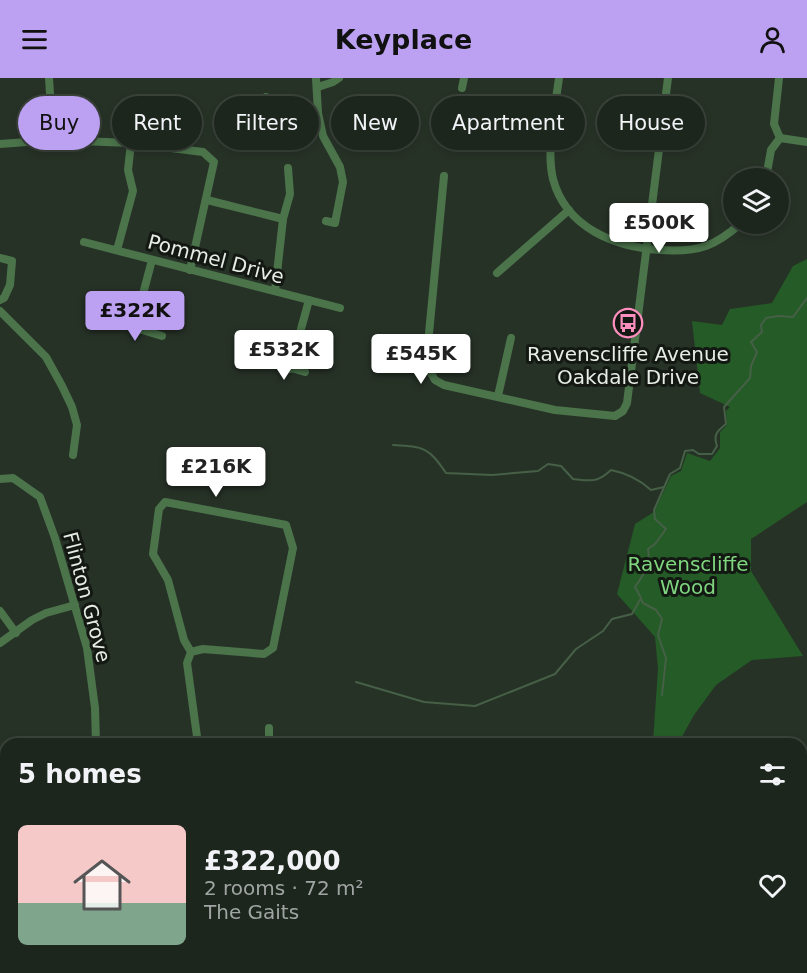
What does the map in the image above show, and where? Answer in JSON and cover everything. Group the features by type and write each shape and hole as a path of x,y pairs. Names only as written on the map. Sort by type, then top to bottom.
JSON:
{"street":[{"path":"49,78 50,96"},
{"path":"317,82 333,82 339,78"},
{"path":"559,78 551,151 553,179 564,204 576,219 599,236 621,244 646,249 676,251 705,247 729,234"},
{"path":"444,176 426,365 435,380 444,385 555,410 611,417 620,414 627,403 668,78"},
{"path":"779,78 774,124 780,138"},
{"path":"319,118 323,136 340,167 344,182 335,223 326,221"},
{"path":"780,138 807,142"},
{"path":"768,168 771,150 780,138"},
{"path":"0,144 18,143"},
{"path":"117,250 133,191 128,170 130,150"},
{"path":"187,150 203,152 214,162 190,270"},
{"path":"275,291 283,219 290,194 288,168"},
{"path":"207,200 283,219"},
{"path":"497,273 569,210"},
{"name":"Pommel Drive","path":"84,242 339,308"},
{"path":"0,258 12,261 10,285 4,298 0,300"},
{"path":"134,328 153,260"},
{"path":"290,369 309,300"},
{"path":"0,311 46,357 62,386 77,425 73,455"},
{"path":"116,322 162,336"},
{"path":"498,396 511,338"},
{"path":"270,363 305,372"},
{"name":"Flinton Grove","path":"0,479 13,478 40,497 55,538 87,648 95,708 96,738"},
{"path":"165,502 286,525 293,548 273,648 264,654 203,649 191,652 183,640 168,580 153,554 159,509 165,502"},
{"path":"0,644 32,620 46,613 75,605"},
{"path":"0,611 16,633"},
{"path":"191,652 187,663 197,738"},
{"path":"268,738 269,728"}],"green space":[{"name":"Ravenscliffe Wood","path":"807,259 807,502 751,539 751,571 803,656 752,660 716,685 694,715 681,738 653,738 658,669 655,637 617,594 635,524 654,512 671,476 681,471 687,453 710,461 720,448 720,432 727,425 726,411 730,407 700,393 692,321 722,325 730,309 772,303 793,266"}],"waterway":[{"path":"356,682 424,702 475,706 555,674 576,649 603,631 612,619 632,614 641,598 635,587 648,565 648,549 655,544 666,529 655,519 654,510 670,474 680,468 685,451 693,450 699,454 712,454 717,446 715,439 717,434 726,424 724,407 750,378 751,366 757,352 751,342 762,332 761,325 766,318 793,317 807,298"},
{"path":"393,445 425,450 435,458 446,473 492,475 538,471 548,464 561,466 573,479 594,480 611,470 632,477 651,490 664,487"},
{"path":"641,599 643,603 656,610 662,619 658,635 666,658 662,695"}],"place":[{"name":"Ravenscliffe Avenue Oakdale Drive","path":"628,323"}]}
